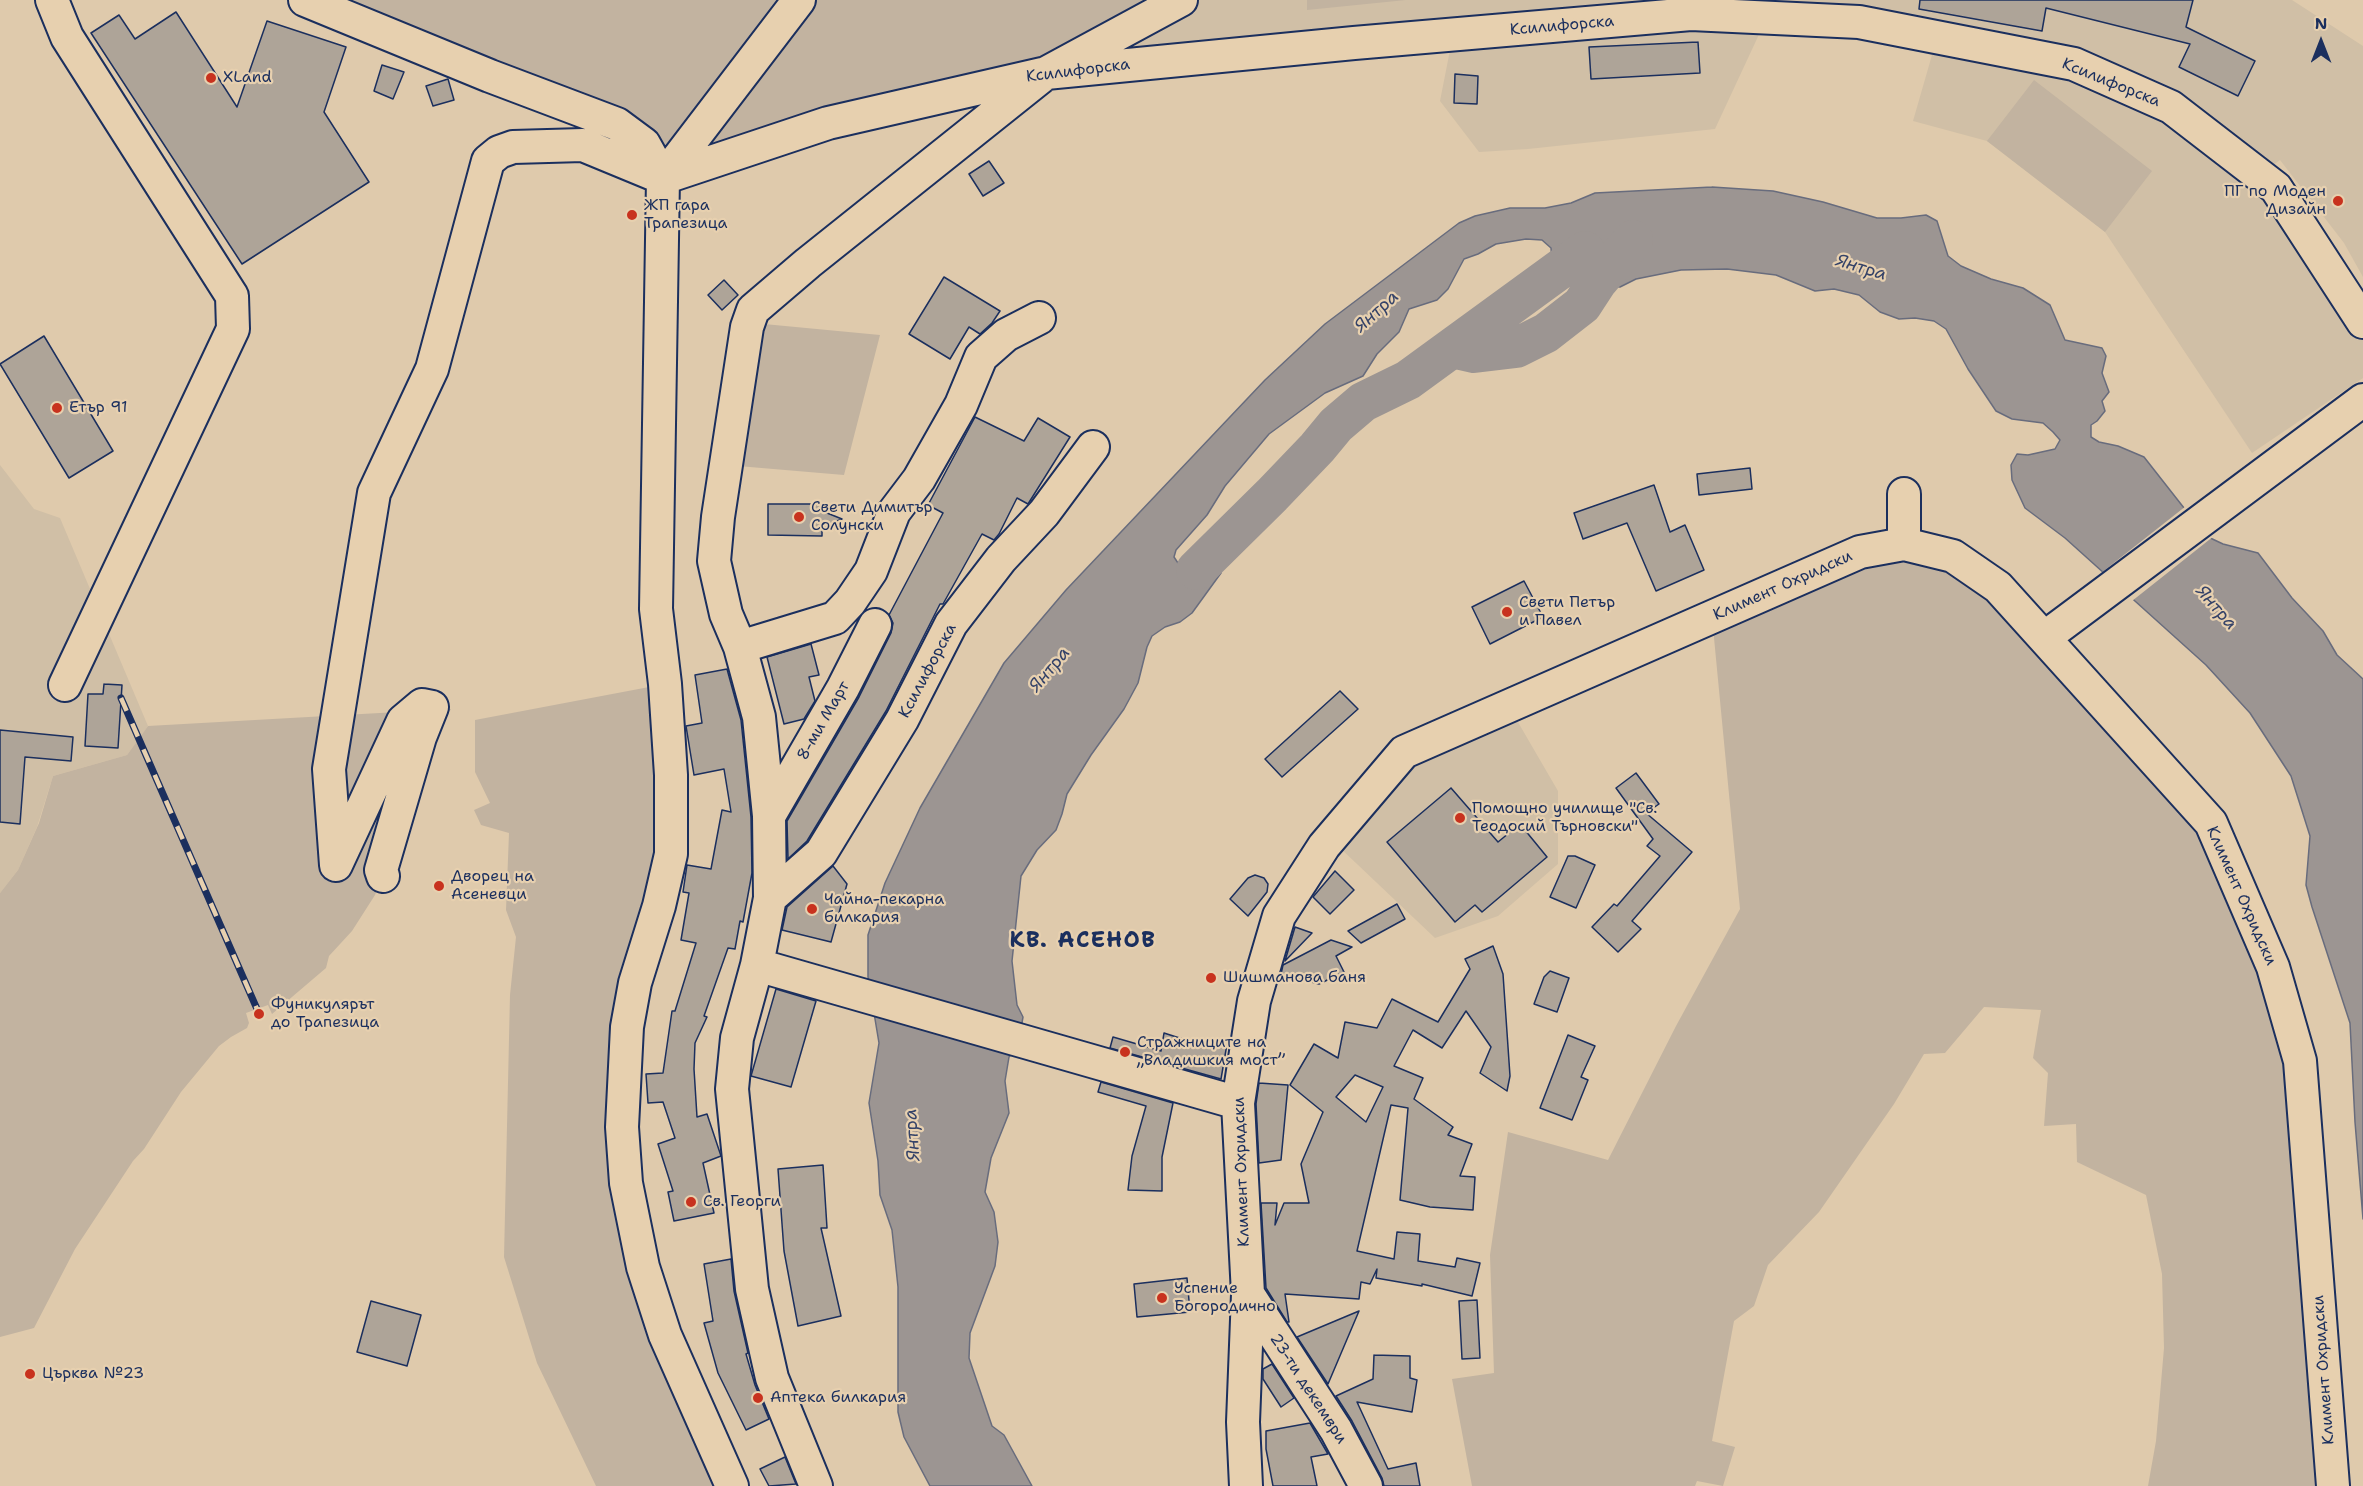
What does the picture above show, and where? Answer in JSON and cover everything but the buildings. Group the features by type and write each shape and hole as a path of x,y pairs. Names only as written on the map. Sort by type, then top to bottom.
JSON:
{"street":[{"path":"52,0 67,37 231,296 233,329 65,685"},
{"path":"305,0 490,76 617,124 644,144 663,178 656,609 671,775 671,854 659,906 633,994 627,1027 622,1127 626,1183 647,1278 664,1335 732,1486"},
{"path":"663,178 799,0"},
{"path":"816,1486 772,1378 752,1289 732,1089 736,1038 757,965 770,898 770,816 759,717 740,647 726,614 714,561 718,517 747,327 753,310 808,263 1046,73 1181,0"},
{"name":"Ксилифорска","path":"663,178 828,123 1046,73 1342,44 1692,14 1859,22 2074,64 2171,107 2276,188 2363,322"},
{"path":"383,876 381,870 420,737 432,707 422,705 404,722 336,865 329,769 374,493 432,369 488,161 499,152 513,147 583,145 663,178"},
{"path":"740,647 835,618 843,610 871,571 894,512 919,479 961,405 981,357 1006,335 1039,318"},
{"path":"2044,638 2363,400"},
{"name":"Ксилифорска","path":"770,898 821,854 902,720 951,624 1001,559 1044,513 1093,447"},
{"path":"1904,494 1904,544"},
{"name":"Климент Охридски","path":"1246,1486 1244,1422 1248,1294 1238,1103 1254,1001 1279,916 1324,846 1404,752 1860,552 1904,544 1953,556 1998,587 2211,823 2273,967 2300,1060 2333,1486"},
{"name":"8-ми Март","path":"770,816 843,688 875,625"},
{"path":"757,965 1238,1103"},
{"name":"23-ти декември","path":"1248,1294 1336,1430 1366,1486"}],"shaded area":[{"path":"305,0 1181,0 1046,73 663,178 644,144"},
{"path":"1181,0 2292,0 2363,46 2363,277 2344,243 2280,160 2260,175 2363,324 2363,378 2252,453 2105,232 1987,141 1913,121 1932,55 1857,37 1762,28 1715,129 1479,152 1440,101 1451,45 1046,73"},
{"path":"1307,0 1406,0 1307,10"},
{"path":"2034,80 2152,171 2105,232 1987,141"},
{"path":"764,324 880,335 844,475 738,466"},
{"path":"0,465 34,509 60,518 148,726 127,755 53,776 37,827 18,870 0,893"},
{"path":"1860,552 1953,556 2211,823 2273,967 2333,1486 2148,1486 2156,1441 2164,1348 2162,1274 2146,1195 2077,1162 2076,1124 2044,1126 2048,1073 2033,1058 2041,1010 1984,1007 1945,1053 1924,1054 1894,1104 1819,1212 1768,1265 1754,1306 1734,1321 1712,1441 1735,1447 1723,1486 1697,1481 1695,1486 1472,1486 1452,1379 1494,1373 1490,1255 1508,1132 1608,1160 1676,1026 1740,909 1712,617"},
{"path":"665,684 671,775 635,983 626,1183 732,1486 596,1486 537,1363 504,1257 510,995 516,937 506,910 509,833 481,825 474,810 490,803 475,772 475,720"},
{"path":"451,709 430,744 375,895 352,931 329,956 326,968 272,1014 268,1005 246,1013 249,1023 247,1028 219,1046 181,1092 144,1149 133,1161 75,1249 34,1328 0,1337 0,893 18,870 39,823 53,776 127,755 148,726"},
{"name":"Помощно училище \"Св. Теодосий Търновски\"","path":"1515,717 1558,791 1558,864 1498,916 1435,938 1338,846 1415,760"}],"water":[{"name":"Янтра","path":"1712,187 1773,191 1823,202 1877,218 1926,215 1937,221 1948,256 1961,266 1991,279 2023,288 2050,305 2065,340 2102,348 2106,356 2102,373 2109,392 2102,401 2105,411 2091,425 2091,437 2099,442 2118,446 2144,457 2206,536 2223,544 2258,553 2292,598 2323,631 2337,655 2363,679 2363,1219 2350,1023 2306,885 2310,836 2291,776 2250,713 2206,665 2065,538 2025,508 2012,480 2011,465 2017,454 2028,455 2055,449 2060,440 2053,432 2043,423 2012,419 1996,411 1968,369 1946,329 1934,321 1915,318 1899,319 1880,312 1859,295 1834,289 1815,291 1776,275 1727,269 1681,270 1636,279 1620,287 1569,276 1551,283 1542,283 1541,277 1552,262 1551,248 1542,240 1526,239 1496,244 1464,259 1448,289 1437,300 1409,309 1399,332 1377,354 1363,376 1325,393 1269,434 1225,486 1207,515 1176,550 1174,557 1178,563 1187,565 1199,556 1213,537 1230,526 1238,537 1227,550 1221,563 1221,573 1192,613 1180,622 1165,627 1152,636 1138,683 1124,709 1067,794 1056,830 1037,850 1021,876 1012,961 1017,1005 1023,1017 1018,1045 1009,1057 1005,1081 1009,1113 991,1158 985,1192 994,1212 998,1242 995,1266 970,1333 969,1358 992,1426 1004,1435 1032,1486 930,1486 904,1437 898,1412 898,1287 892,1230 880,1195 878,1161 869,1103 879,1043 868,977 868,935 885,883 920,808 1004,663 1066,590 1265,380 1325,324 1459,223 1475,216 1510,208 1545,208 1571,203 1595,193"}],"pier":[{"path":"2186,506 2208,533 2214,536 2132,601 2101,573"}],"waterway":[{"path":"1452,348 1474,353 1516,348 1546,333 1582,305 1597,282 1633,240"},
{"path":"1196,570 1272,495 1336,425 1363,402 1408,380 1585,251"}],"railway":[{"path":"121,698 257,1009"}],"place":[{"name":"XLand","path":"211,78"},
{"name":"ПГ по Моден Дизайн","path":"2338,201"},
{"name":"ЖП гара Трапезица","path":"632,215"},
{"name":"Етър 91","path":"57,408"},
{"name":"Свети Димитър Солунски","path":"799,517"},
{"name":"Свети Петър и Павел","path":"1507,612"},
{"name":"Помощно училище \"Св. Теодосий Търновски\"","path":"1460,818"},
{"name":"Дворец на Асеневци","path":"439,886"},
{"name":"Чайна-пекарна билкария","path":"812,909"},
{"name":"Шишманова баня","path":"1211,978"},
{"name":"Фуникулярът до Трапезица","path":"259,1014"},
{"name":"Стражниците на „Владишкия мост”","path":"1125,1052"},
{"name":"Св. Георги","path":"691,1202"},
{"name":"Успение Богородично","path":"1162,1298"},
{"name":"Църква №23","path":"30,1374"},
{"name":"Аптека билкария","path":"758,1398"}],"district":[{"name":"КВ. АСЕНОВ","path":"1083,941"}]}
